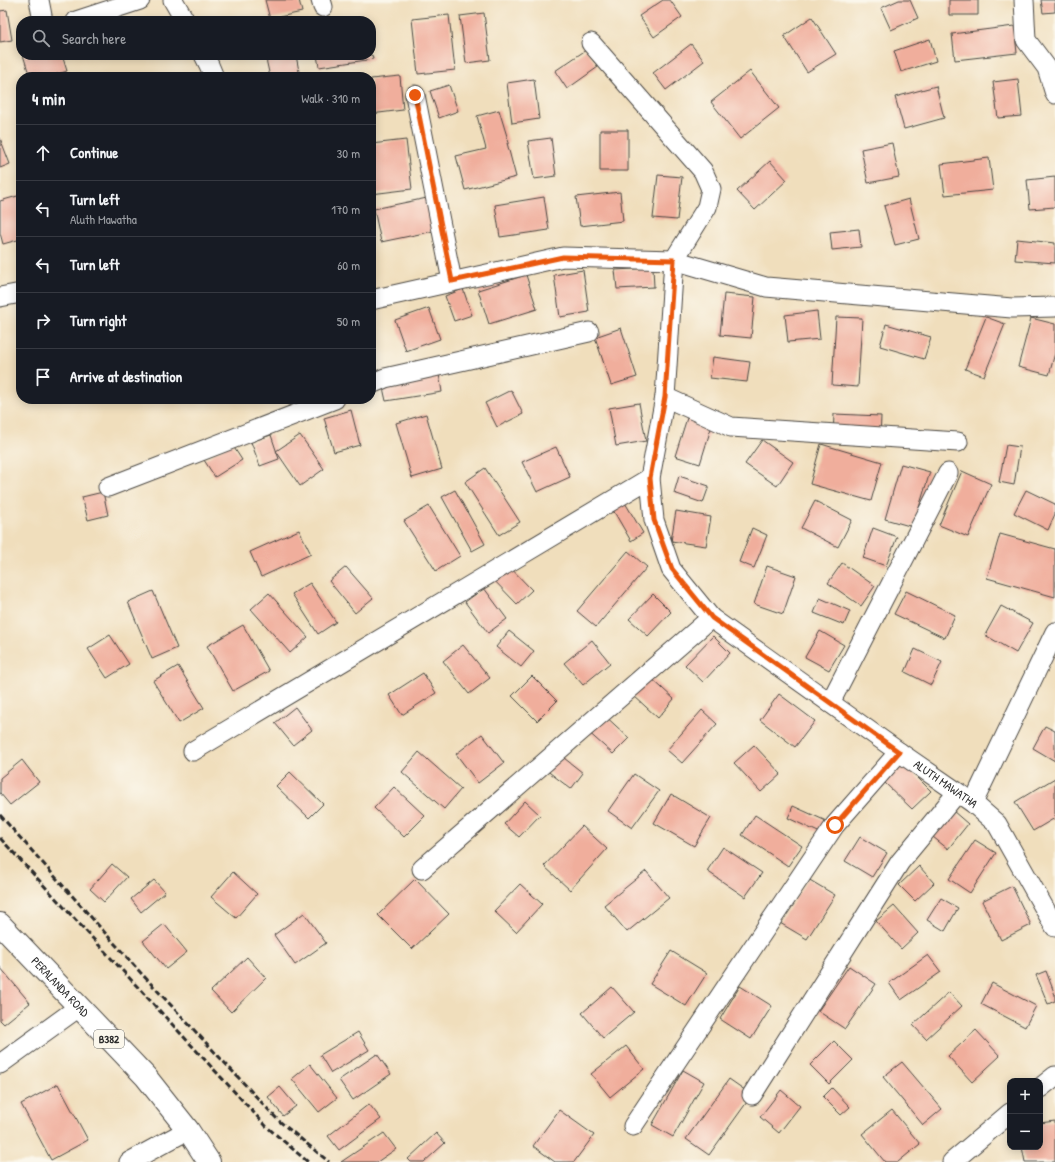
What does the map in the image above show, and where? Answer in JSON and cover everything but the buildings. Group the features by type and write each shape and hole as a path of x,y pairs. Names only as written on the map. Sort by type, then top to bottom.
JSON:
{"main road":[{"name":"PERALANDA ROAD","path":"0,924 146,1078 188,1130 209,1162"}],"street":[{"path":"39,0 42,16"},
{"path":"91,16 140,0"},
{"path":"173,0 182,16"},
{"path":"1024,0 1026,40 1047,68 1055,94"},
{"path":"591,43 703,171 711,189 707,207 674,260"},
{"path":"206,60 212,72"},
{"path":"415,95 452,281"},
{"path":"376,299 563,257 674,260 766,287 1012,308 1055,307"},
{"name":"ALUTH MAWATHA","path":"674,260 665,397 650,478 654,520 672,569 712,618 973,803 997,824 1055,927"},
{"path":"0,297 16,294"},
{"path":"376,382 385,378 590,332"},
{"path":"665,397 731,427 958,442"},
{"path":"108,487 316,404"},
{"path":"830,703 948,473"},
{"path":"193,751 650,478"},
{"path":"422,869 712,618"},
{"path":"973,803 1055,632"},
{"path":"633,1126 835,825 899,752"},
{"path":"752,1095 900,862 957,793"},
{"path":"0,1064 79,1007"},
{"path":"1043,1086 1055,1076"},
{"path":"952,1162 1009,1114"},
{"path":"129,1162 188,1130"}],"railway":[{"path":"0,815 140,972 278,1120 329,1162"},
{"path":"0,838 267,1127 308,1162"}],"route":[{"path":"415,95 452,281 563,257 674,260 665,397 650,478 654,520 672,569 712,618 899,752 835,825"}]}
